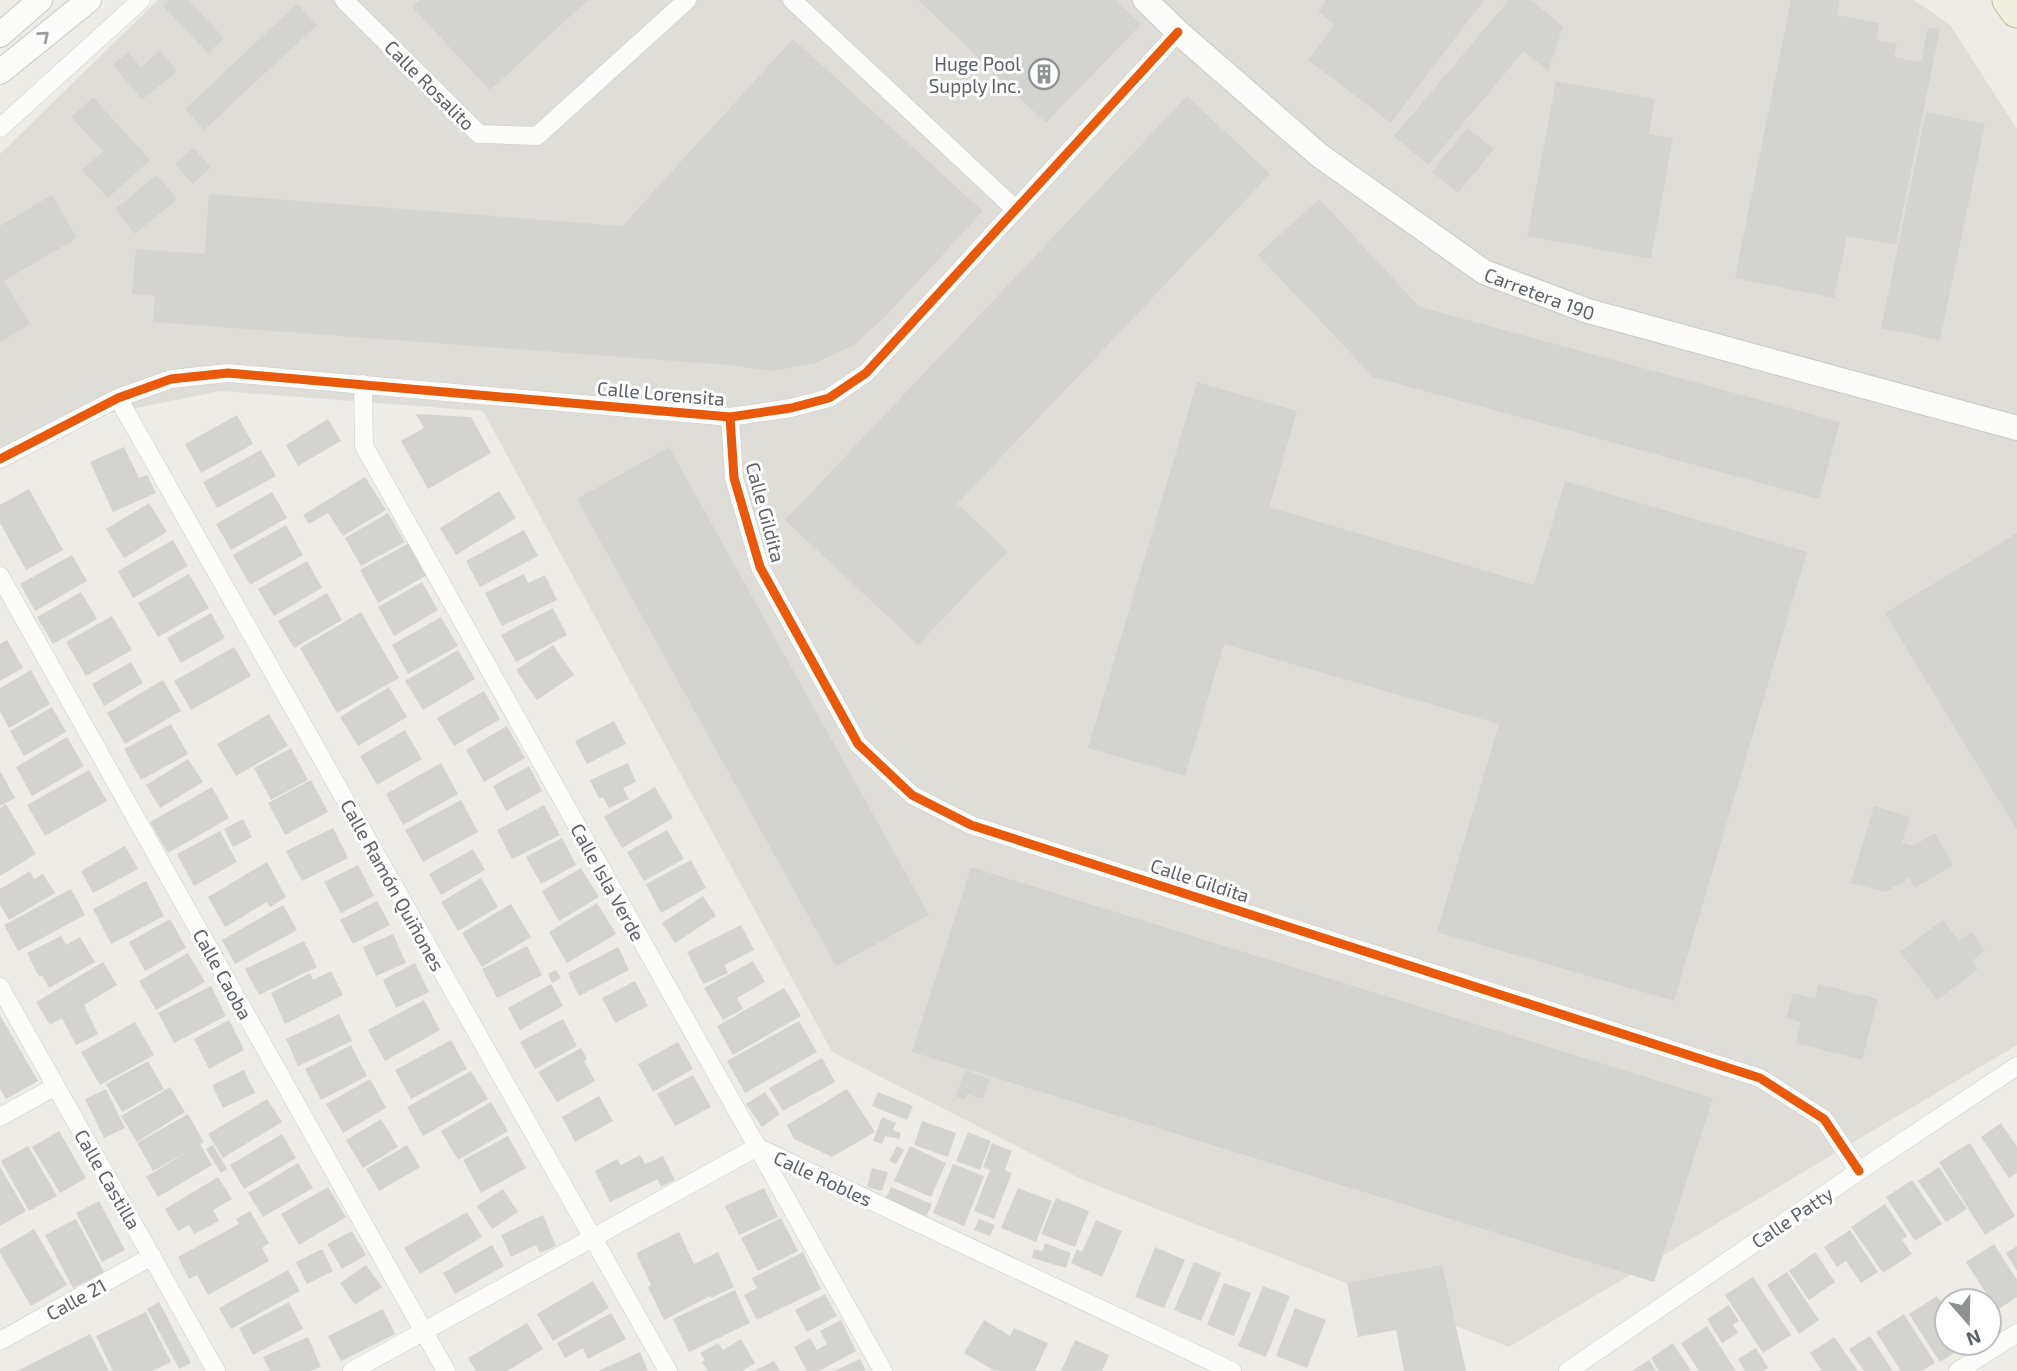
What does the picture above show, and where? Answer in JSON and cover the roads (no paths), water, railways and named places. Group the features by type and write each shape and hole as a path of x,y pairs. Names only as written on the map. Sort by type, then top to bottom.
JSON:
{"highway":[{"path":"2008,0 2017,11"}],"street":[{"path":"3,27 40,0"},
{"path":"0,72 89,0"},
{"path":"3,121 141,0"},
{"name":"Calle Rosalito","path":"344,0 479,135 537,136 687,0"},
{"path":"792,0 1015,209"},
{"name":"Carretera 190","path":"1145,0 1319,155 1484,272 1588,311 2017,428"},
{"name":"Calle Lorensita","path":"0,459 118,398 171,379 228,373 730,417 791,408 830,398 866,373 1178,32"},
{"name":"Calle Isla Verde","path":"363,384 364,446 883,1371"},
{"name":"Calle Ramón Quiñones","path":"118,398 668,1371"},
{"name":"Calle Gildita","path":"730,417 734,478 760,567 858,744 912,795 971,825 1760,1078 1824,1119 1859,1171"},
{"name":"Calle Caoba","path":"0,576 446,1371"},
{"name":"Calle Castilla","path":"0,987 216,1371"},
{"name":"Calle Patty","path":"1568,1371 2017,1066"},
{"path":"0,1117 56,1086"},
{"name":"Calle Robles","path":"352,1371 757,1147 1233,1371"},
{"name":"Calle 21","path":"0,1341 152,1256"},
{"path":"1958,1371 2017,1333"}],"place":[{"name":"Huge Pool Supply Inc.","path":"1044,74"}]}
